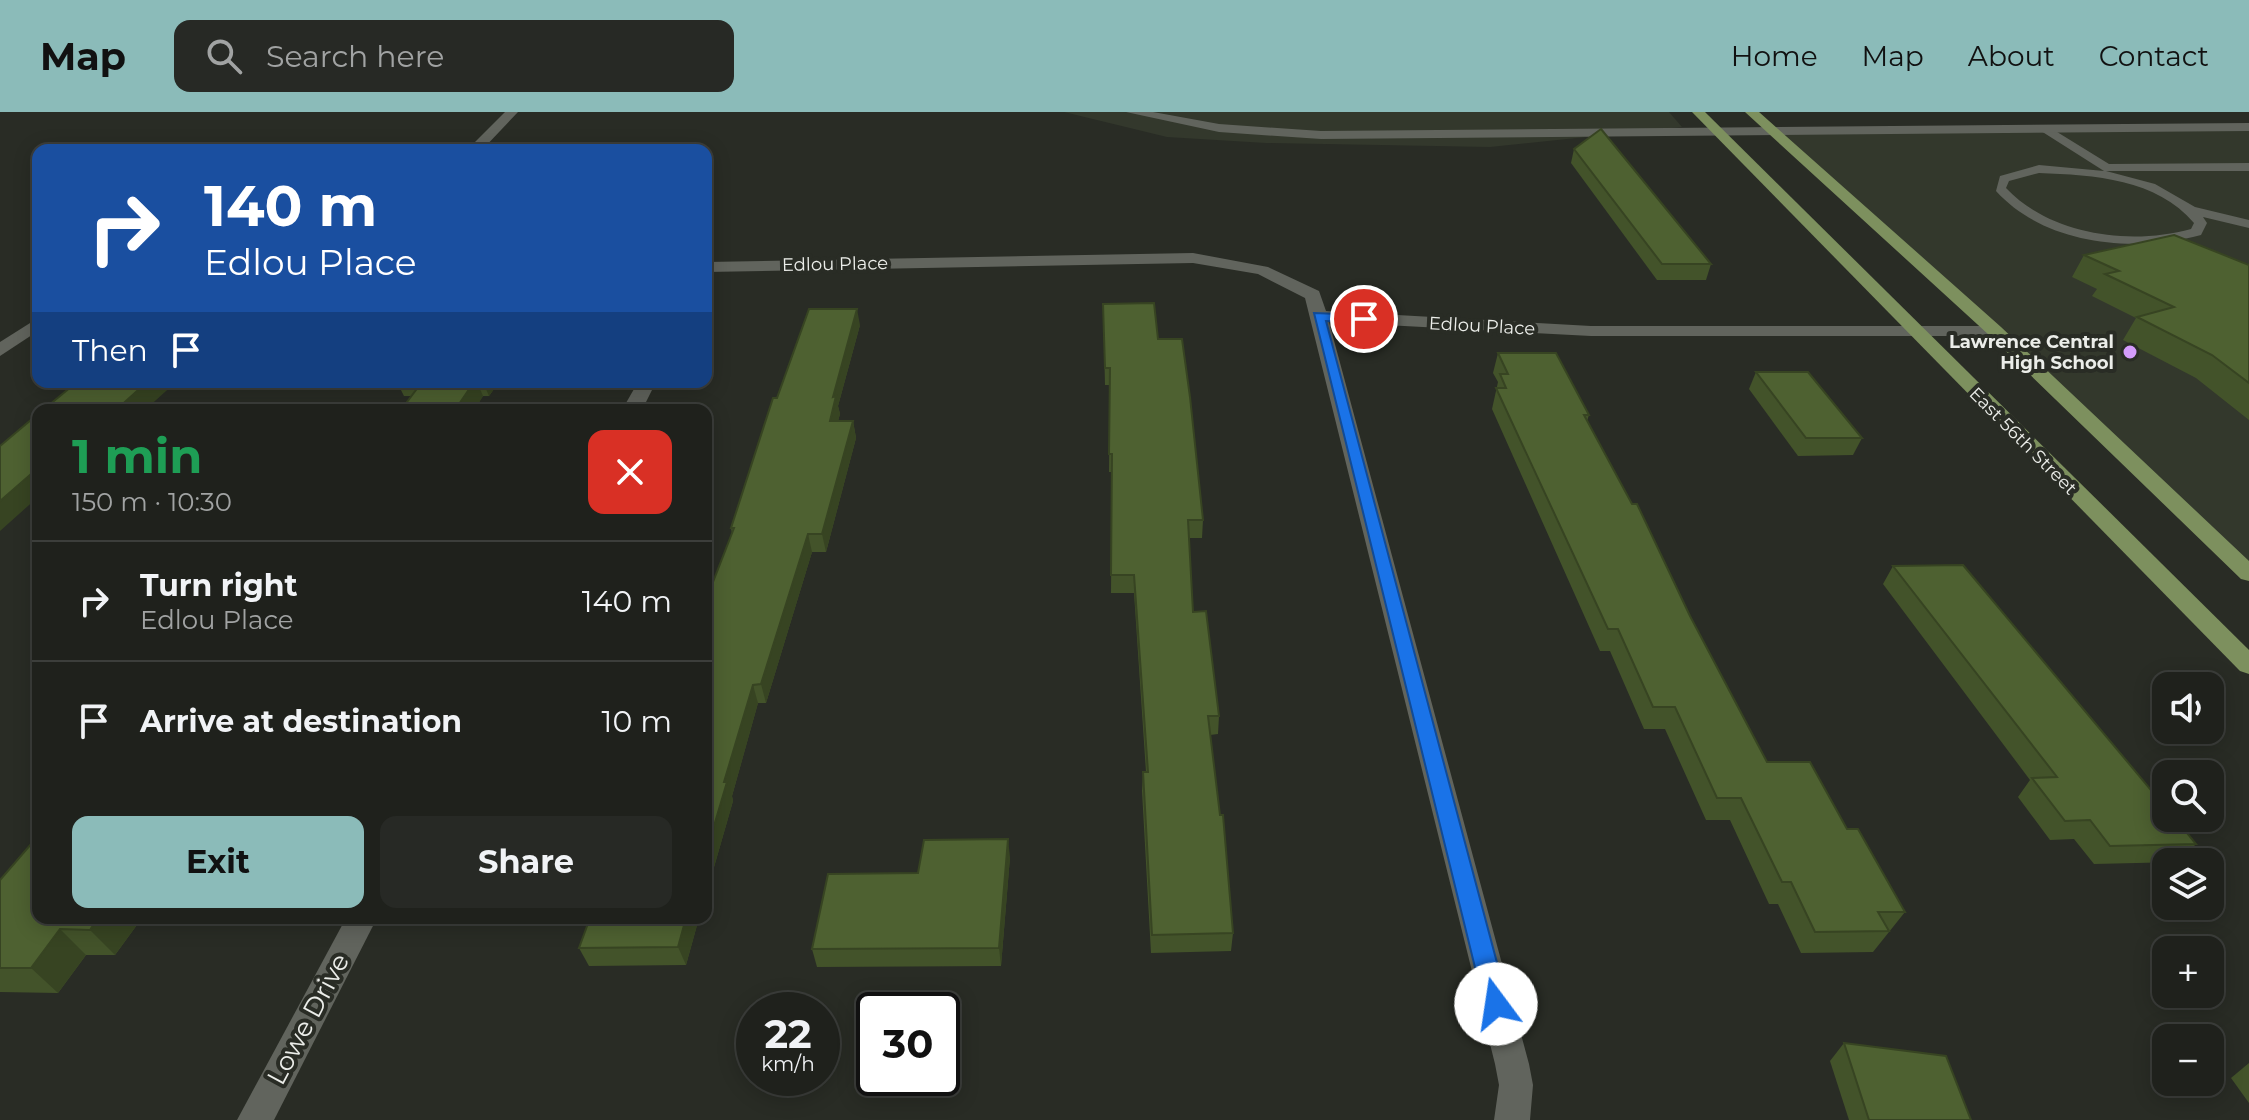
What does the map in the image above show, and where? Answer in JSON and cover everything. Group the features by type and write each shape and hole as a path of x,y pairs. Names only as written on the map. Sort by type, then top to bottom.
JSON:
{"main road":[{"name":"East 56th Street","path":"1698,112 2249,665"},
{"path":"1751,112 1995,331 2249,574"}],"street":[{"path":"480,144 512,112"},
{"path":"1132,112 1207,126 1309,135 2249,127"},
{"name":"Edlou Place","path":"712,268 1208,259 1262,270 1306,289 1313,295 1319,316 1591,331 1995,331"},
{"path":"1319,316 1512,1064 1516,1085 1512,1120"},
{"path":"0,351 32,327"},
{"name":"Lowe Drive","path":"255,1120 359,924"}],"lane":[{"path":"2045,129 2126,180"},
{"path":"2106,168 2249,167"},
{"path":"2194,211 2201,223 2196,232 2180,239 2120,239 2051,223 2025,212 2007,199 2000,188 2004,179 2039,169 2094,173 2126,180 2176,198 2194,211 2249,224"}],"shaded area":[{"path":"1064,112 1669,112 1682,127 1490,147 1266,143 1167,137"},
{"name":"Lawrence Central High School","path":"2249,127 2249,572 1773,132"}],"building":[{"path":"1601,129 1711,264 1662,264 1574,149"},
{"name":"Lawrence Central High School","path":"2174,235 2249,265 2249,383 2212,355 2137,317 2174,307 2105,274 2119,271 2084,255"},
{"path":"1154,303 1158,339 1182,339 1190,397 1203,520 1188,520 1193,612 1206,611 1219,716 1208,716 1220,815 1223,815 1233,933 1152,935 1143,772 1148,772 1134,575 1111,575 1110,368 1105,368 1103,304"},
{"path":"809,309 857,309 833,397 836,396 830,421 853,421 822,534 808,534 761,684 753,685 712,833 712,585 734,528 731,528 773,398 777,398"},
{"path":"1498,353 1556,353 1589,415 1584,415 1632,504 1637,504 1690,616 1767,762 1810,762 1847,829 1858,829 1905,912 1878,912 1889,931 1815,932 1791,882 1782,882 1741,798 1717,798 1675,707 1653,707 1618,629 1608,629 1496,388 1506,388 1500,374 1508,374"},
{"path":"1756,372 1808,372 1862,438 1806,438"},
{"path":"70,388 140,388 123,404 50,404"},
{"path":"418,388 470,388 459,404 406,404"},
{"path":"32,419 32,473 0,501 0,446"},
{"path":"1963,565 2152,791 2152,832 2186,832 2196,844 2110,846 2090,820 2065,821 2032,778 2057,777 1893,566"},
{"path":"1008,839 999,948 812,949 828,874 918,873 924,840"},
{"path":"32,843 32,924 94,924 90,930 60,929 31,968 0,968 0,880"},
{"path":"588,924 684,924 678,947 579,948"},
{"path":"1844,1043 1946,1056 1971,1120 1869,1120"}],"place":[{"name":"Lawrence Central High School","path":"2130,352"}],"route":[{"path":"1364,319 1319,316 1496,1004"}]}
